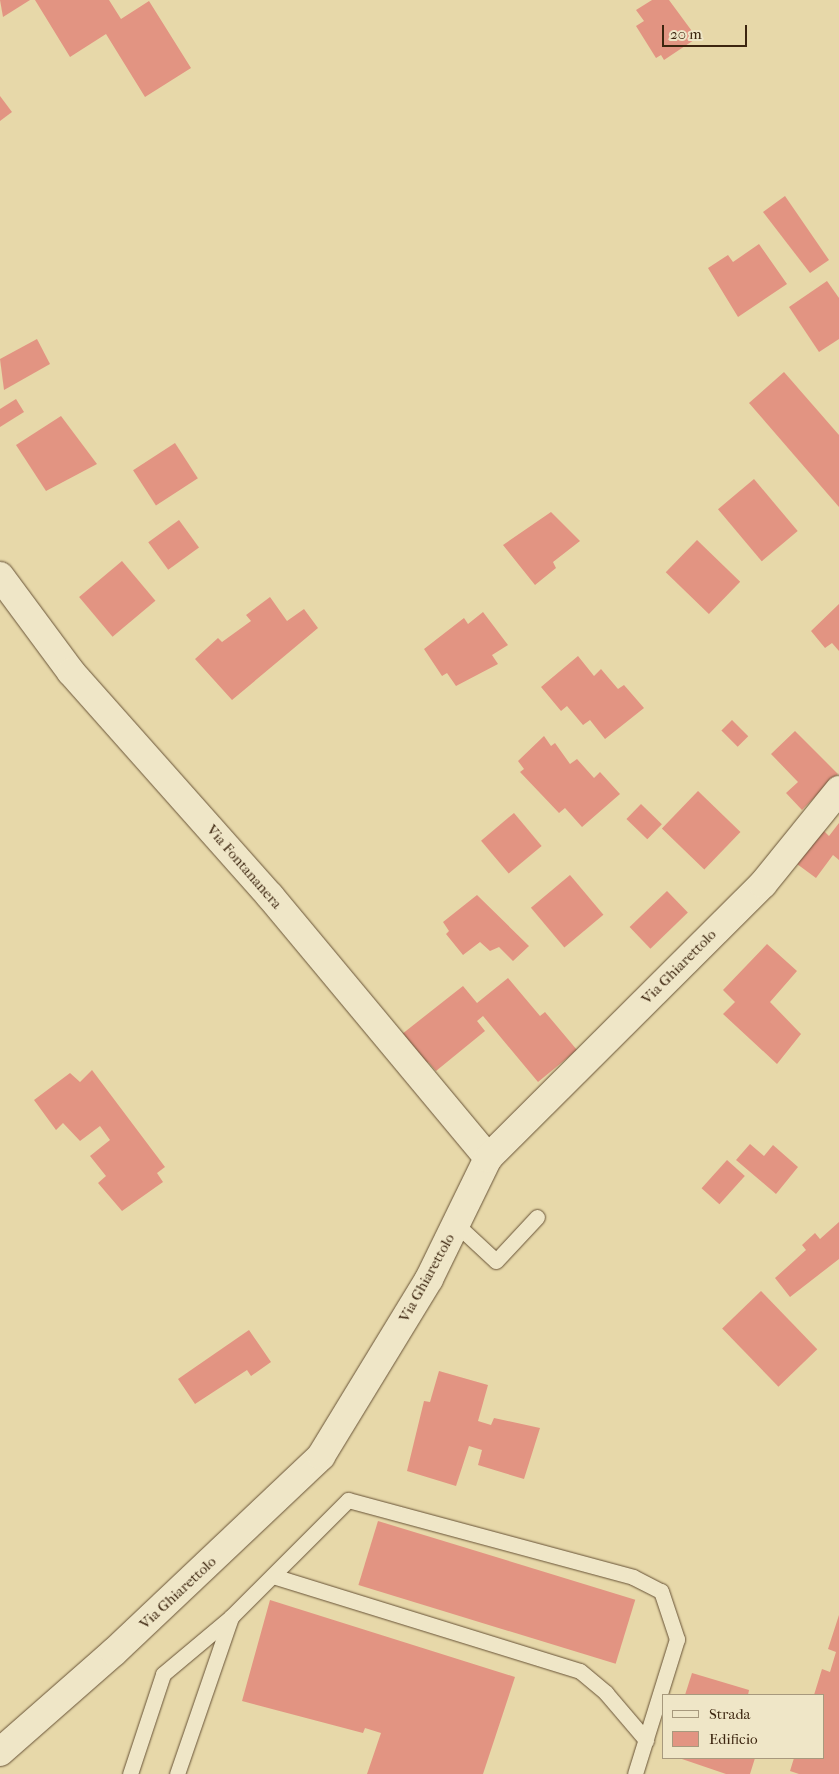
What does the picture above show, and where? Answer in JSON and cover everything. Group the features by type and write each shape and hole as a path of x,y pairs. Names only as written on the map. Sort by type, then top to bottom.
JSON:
{"street":[{"name":"Via Fontananera","path":"0,576 71,672 270,896 488,1158"},
{"name":"Via Ghiarettolo","path":"0,1752 128,1639 321,1456 429,1279 488,1158 762,884 839,790"}],"lane":[{"path":"456,1224 496,1261 537,1217"},
{"path":"130,1774 162,1674 232,1616 348,1500 633,1578 661,1591 677,1640 635,1774"},
{"path":"273,1576 580,1671 606,1693 646,1740"},
{"path":"177,1774 232,1616"}],"building":[{"path":"0,0 30,0 3,17"},
{"path":"35,0 109,0 121,19 149,1 191,68 145,97 106,34 70,57"},
{"path":"652,0 669,0 697,38 664,60 661,55 656,58 636,26 644,21 636,10"},
{"path":"0,96 12,112 0,121"},
{"path":"785,196 829,260 810,273 763,212"},
{"path":"759,244 787,284 738,317 708,268 728,255 733,262"},
{"path":"827,281 839,298 839,339 819,352 789,307"},
{"path":"37,339 50,364 4,390 0,359"},
{"path":"784,372 839,435 839,507 749,403"},
{"path":"16,399 24,412 0,427 0,409"},
{"path":"61,416 97,464 46,491 16,445"},
{"path":"175,443 198,478 156,505 133,470"},
{"path":"754,479 798,531 762,561 718,509"},
{"path":"551,512 580,541 553,562 556,568 535,585 503,545"},
{"path":"179,520 199,548 168,570 148,542"},
{"path":"697,540 740,582 709,614 666,572"},
{"path":"122,561 155,601 113,637 79,597"},
{"path":"270,597 287,621 304,609 318,628 232,700 195,659 218,638 222,642 251,621 246,615"},
{"path":"839,604 839,651 832,643 825,648 811,631"},
{"path":"483,612 508,645 492,655 498,664 456,686 447,673 442,676 424,649 464,618 468,624"},
{"path":"578,656 594,676 601,669 618,689 624,685 644,708 605,739 590,720 583,725 567,706 561,711 541,687"},
{"path":"732,720 748,736 738,747 721,731"},
{"path":"795,731 838,774 802,810 786,793 798,782 771,754"},
{"path":"544,736 551,746 555,743 570,764 577,759 594,778 600,772 620,794 582,827 565,808 559,813 520,772 524,769 518,761"},
{"path":"698,791 740,832 704,869 662,828"},
{"path":"641,804 662,824 647,839 626,819"},
{"path":"514,813 542,846 509,874 481,841"},
{"path":"839,823 839,860 833,855 816,878 797,864 823,830 829,836"},
{"path":"570,875 603,915 564,948 531,908"},
{"path":"667,891 688,913 650,949 630,927"},
{"path":"477,895 529,946 513,961 499,947 490,951 480,942 463,955 446,934 449,931 443,922"},
{"path":"767,944 797,971 770,1002 801,1034 777,1064 723,1014 735,1002 723,990"},
{"path":"508,978 540,1016 545,1012 577,1050 538,1082 483,1016 477,1021 485,1031 436,1071 428,1062 422,1068 397,1038 463,986 477,1003"},
{"path":"92,1070 165,1167 157,1173 163,1182 122,1211 98,1183 106,1176 90,1156 110,1140 100,1126 80,1141 63,1123 56,1130 34,1100 70,1073 80,1082"},
{"path":"750,1144 764,1156 773,1145 798,1167 776,1194 736,1160"},
{"path":"727,1160 745,1176 719,1204 702,1188"},
{"path":"839,1222 839,1259 790,1297 775,1278 806,1250 802,1245 815,1233 820,1239"},
{"path":"761,1291 817,1349 778,1387 722,1329"},
{"path":"249,1330 271,1362 251,1376 247,1370 195,1404 178,1379"},
{"path":"439,1371 488,1385 478,1421 491,1425 494,1418 540,1428 524,1479 478,1465 482,1450 469,1446 456,1486 407,1471 424,1401 430,1402"},
{"path":"378,1521 635,1600 616,1664 358,1585"},
{"path":"270,1600 515,1677 483,1774 367,1774 381,1733 365,1728 363,1733 242,1701"},
{"path":"839,1615 839,1774 799,1774 790,1771 794,1759 824,1759 824,1694 814,1694 822,1669 830,1672 836,1652 828,1649"},
{"path":"692,1673 749,1690 748,1694 685,1694"},
{"path":"682,1759 755,1759 750,1774 726,1774"}]}
